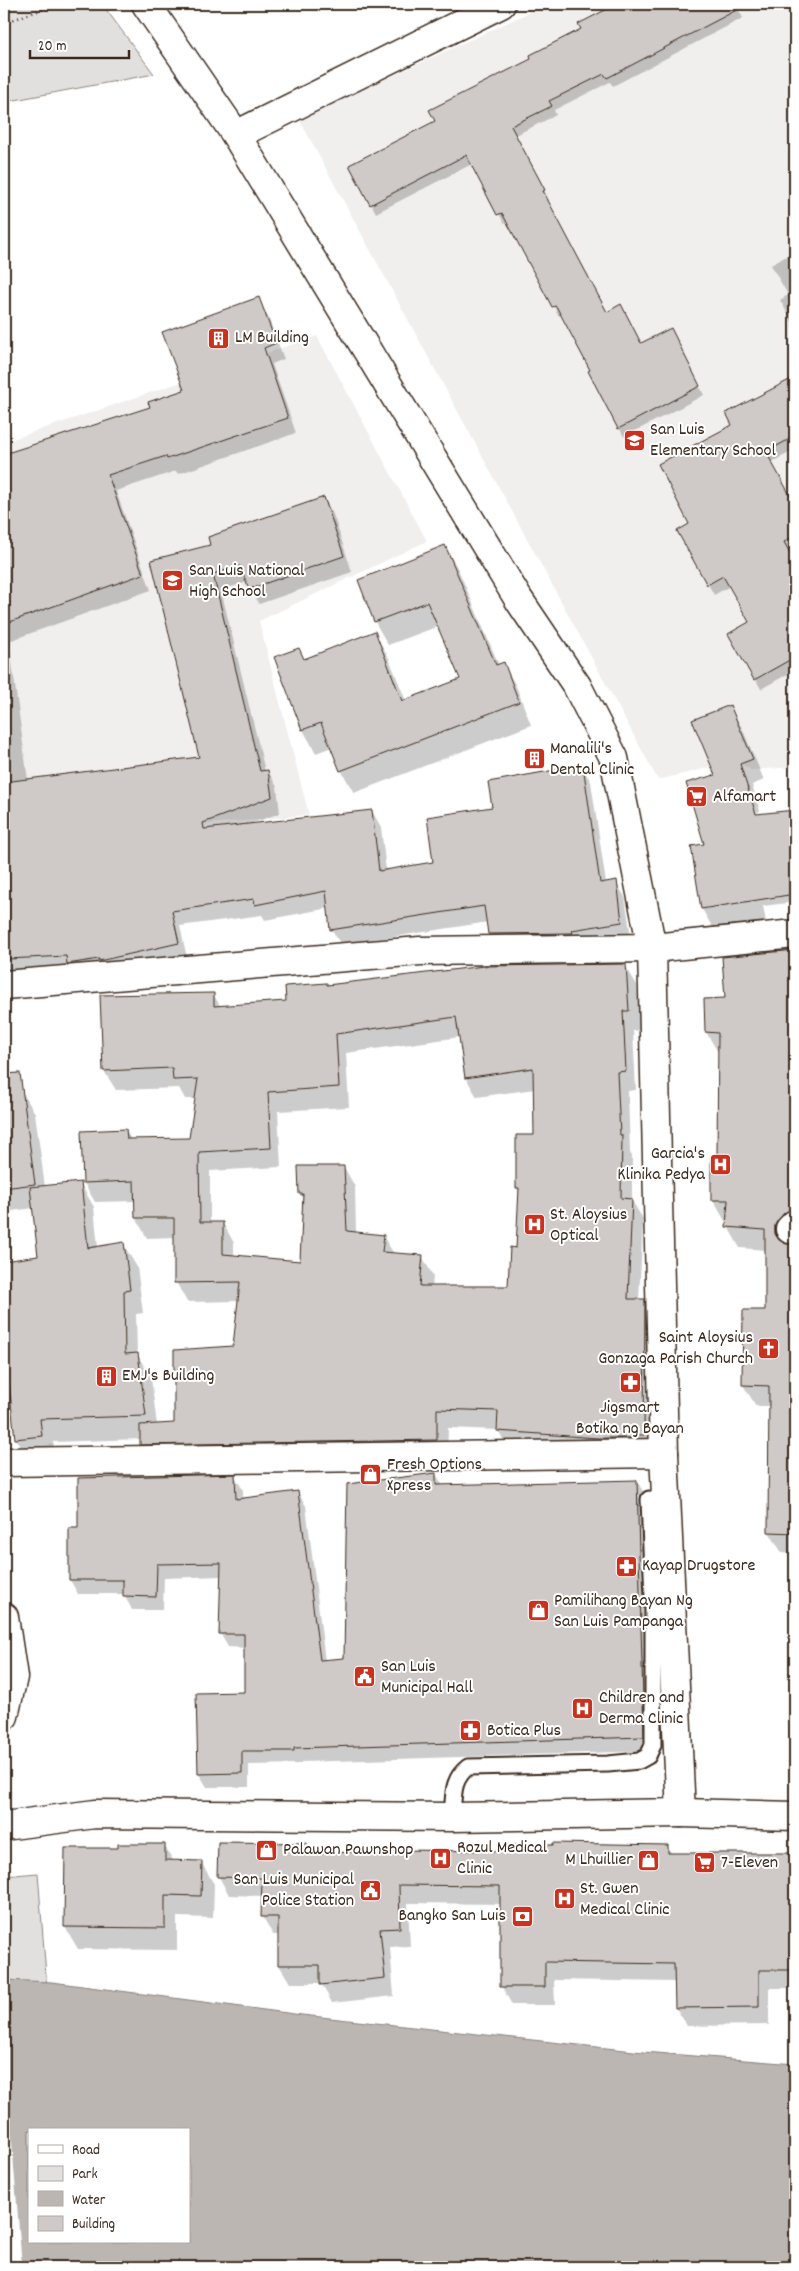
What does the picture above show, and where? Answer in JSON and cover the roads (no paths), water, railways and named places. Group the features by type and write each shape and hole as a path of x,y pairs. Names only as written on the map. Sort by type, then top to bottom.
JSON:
{"main road":[{"path":"146,4 236,135 520,600 577,686 614,758 652,948 664,1454 662,1597 664,1712 680,1813"},
{"path":"236,135 501,4"},
{"path":"4,984 420,951 652,948 795,934"},
{"path":"4,1462 664,1454"},
{"path":"4,1617 13,1677 4,1716"},
{"path":"4,1826 95,1814 452,1817 680,1813 795,1816"}],"lane":[{"path":"649,1499 662,1597"},
{"path":"452,1817 455,1781 461,1772 468,1767 608,1764 639,1761 648,1756 664,1712"}],"water":[{"path":"4,1980 52,1982 302,2015 643,2052 795,2064 795,2267 4,2267"}],"place":[{"name":"LM Building","path":"219,338"},
{"name":"San Luis Elementary School","path":"634,440"},
{"name":"San Luis National High School","path":"173,581"},
{"name":"Manalili's Dental Clinic","path":"534,759"},
{"name":"Alfamart","path":"697,797"},
{"name":"Garcia's Klinika Pedya","path":"721,1164"},
{"name":"St. Aloysius Optical","path":"534,1225"},
{"name":"Saint Aloysius Gonzaga Parish Church","path":"769,1348"},
{"name":"EMJ's Building","path":"106,1376"},
{"name":"Jigsmart Botika ng Bayan","path":"630,1383"},
{"name":"Fresh Options Xpress","path":"371,1475"},
{"name":"Kayap Drugstore","path":"626,1566"},
{"name":"Pamilihang Bayan Ng San Luis Pampanga","path":"538,1611"},
{"name":"San Luis Municipal Hall","path":"365,1677"},
{"name":"Children and Derma Clinic","path":"583,1708"},
{"name":"Botica Plus","path":"471,1731"},
{"name":"Palawan Pawnshop","path":"267,1850"},
{"name":"Rozul Medical Clinic","path":"441,1858"},
{"name":"M Lhuillier","path":"649,1860"},
{"name":"7-Eleven","path":"705,1863"},
{"name":"San Luis Municipal Police Station","path":"370,1890"},
{"name":"St. Gwen Medical Clinic","path":"564,1899"},
{"name":"Bangko San Luis","path":"522,1916"}]}
